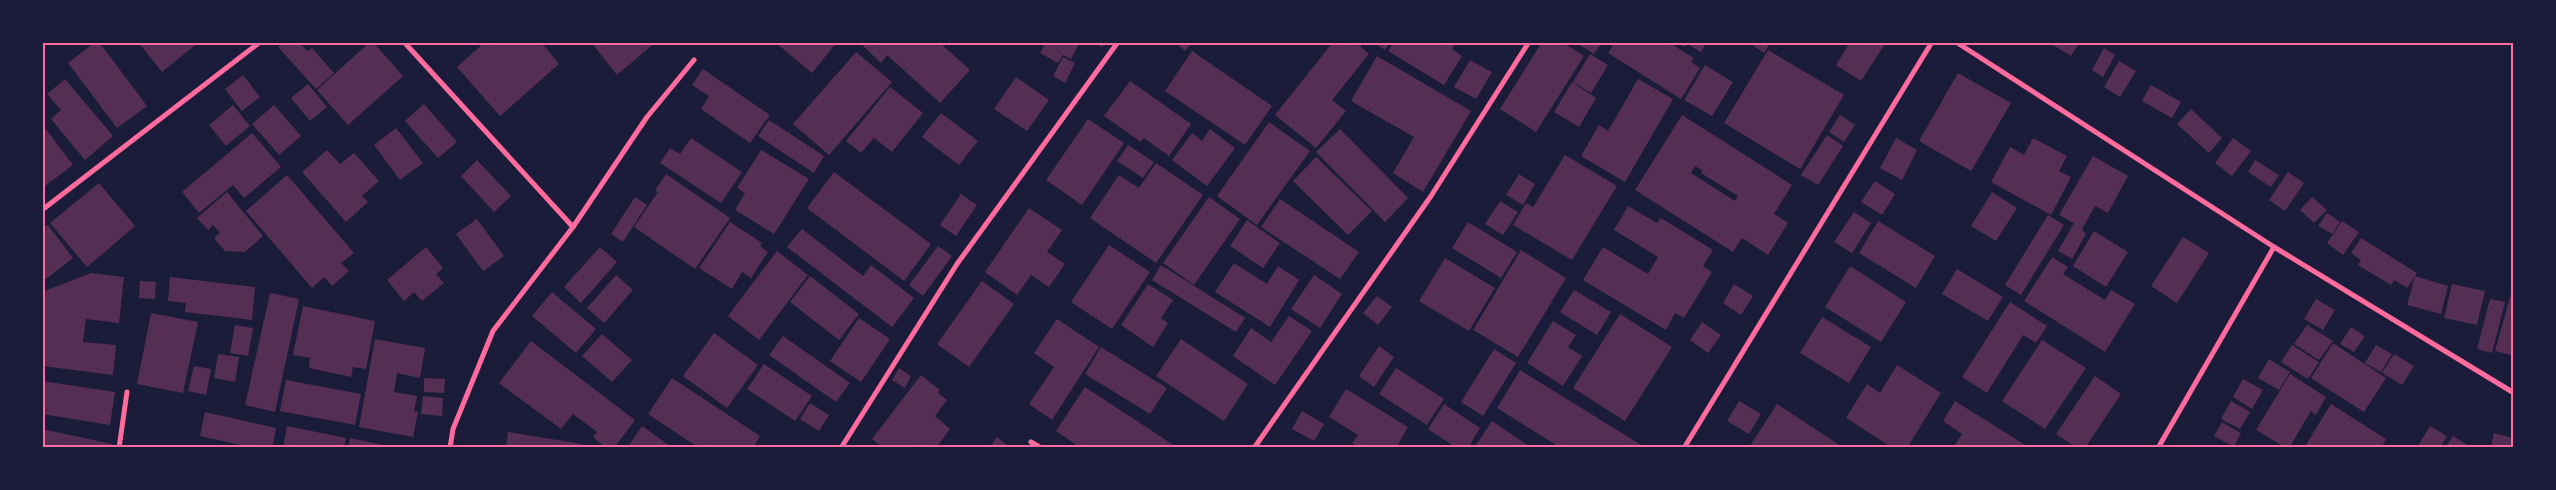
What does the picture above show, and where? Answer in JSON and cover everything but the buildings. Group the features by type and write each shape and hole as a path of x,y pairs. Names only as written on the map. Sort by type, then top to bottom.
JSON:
{"street":[{"path":"42,210 260,42"},
{"path":"404,42 573,227"},
{"path":"841,448 957,264 1118,42"},
{"path":"1254,448 1431,196 1529,42"},
{"path":"1684,448 1932,42"},
{"path":"1956,42 2274,247 2514,393"},
{"path":"450,448 453,429 493,331 573,227 647,117 694,60"},
{"path":"2158,448 2274,247"},
{"path":"118,448 127,392"},
{"path":"1031,442 1041,448"}]}
